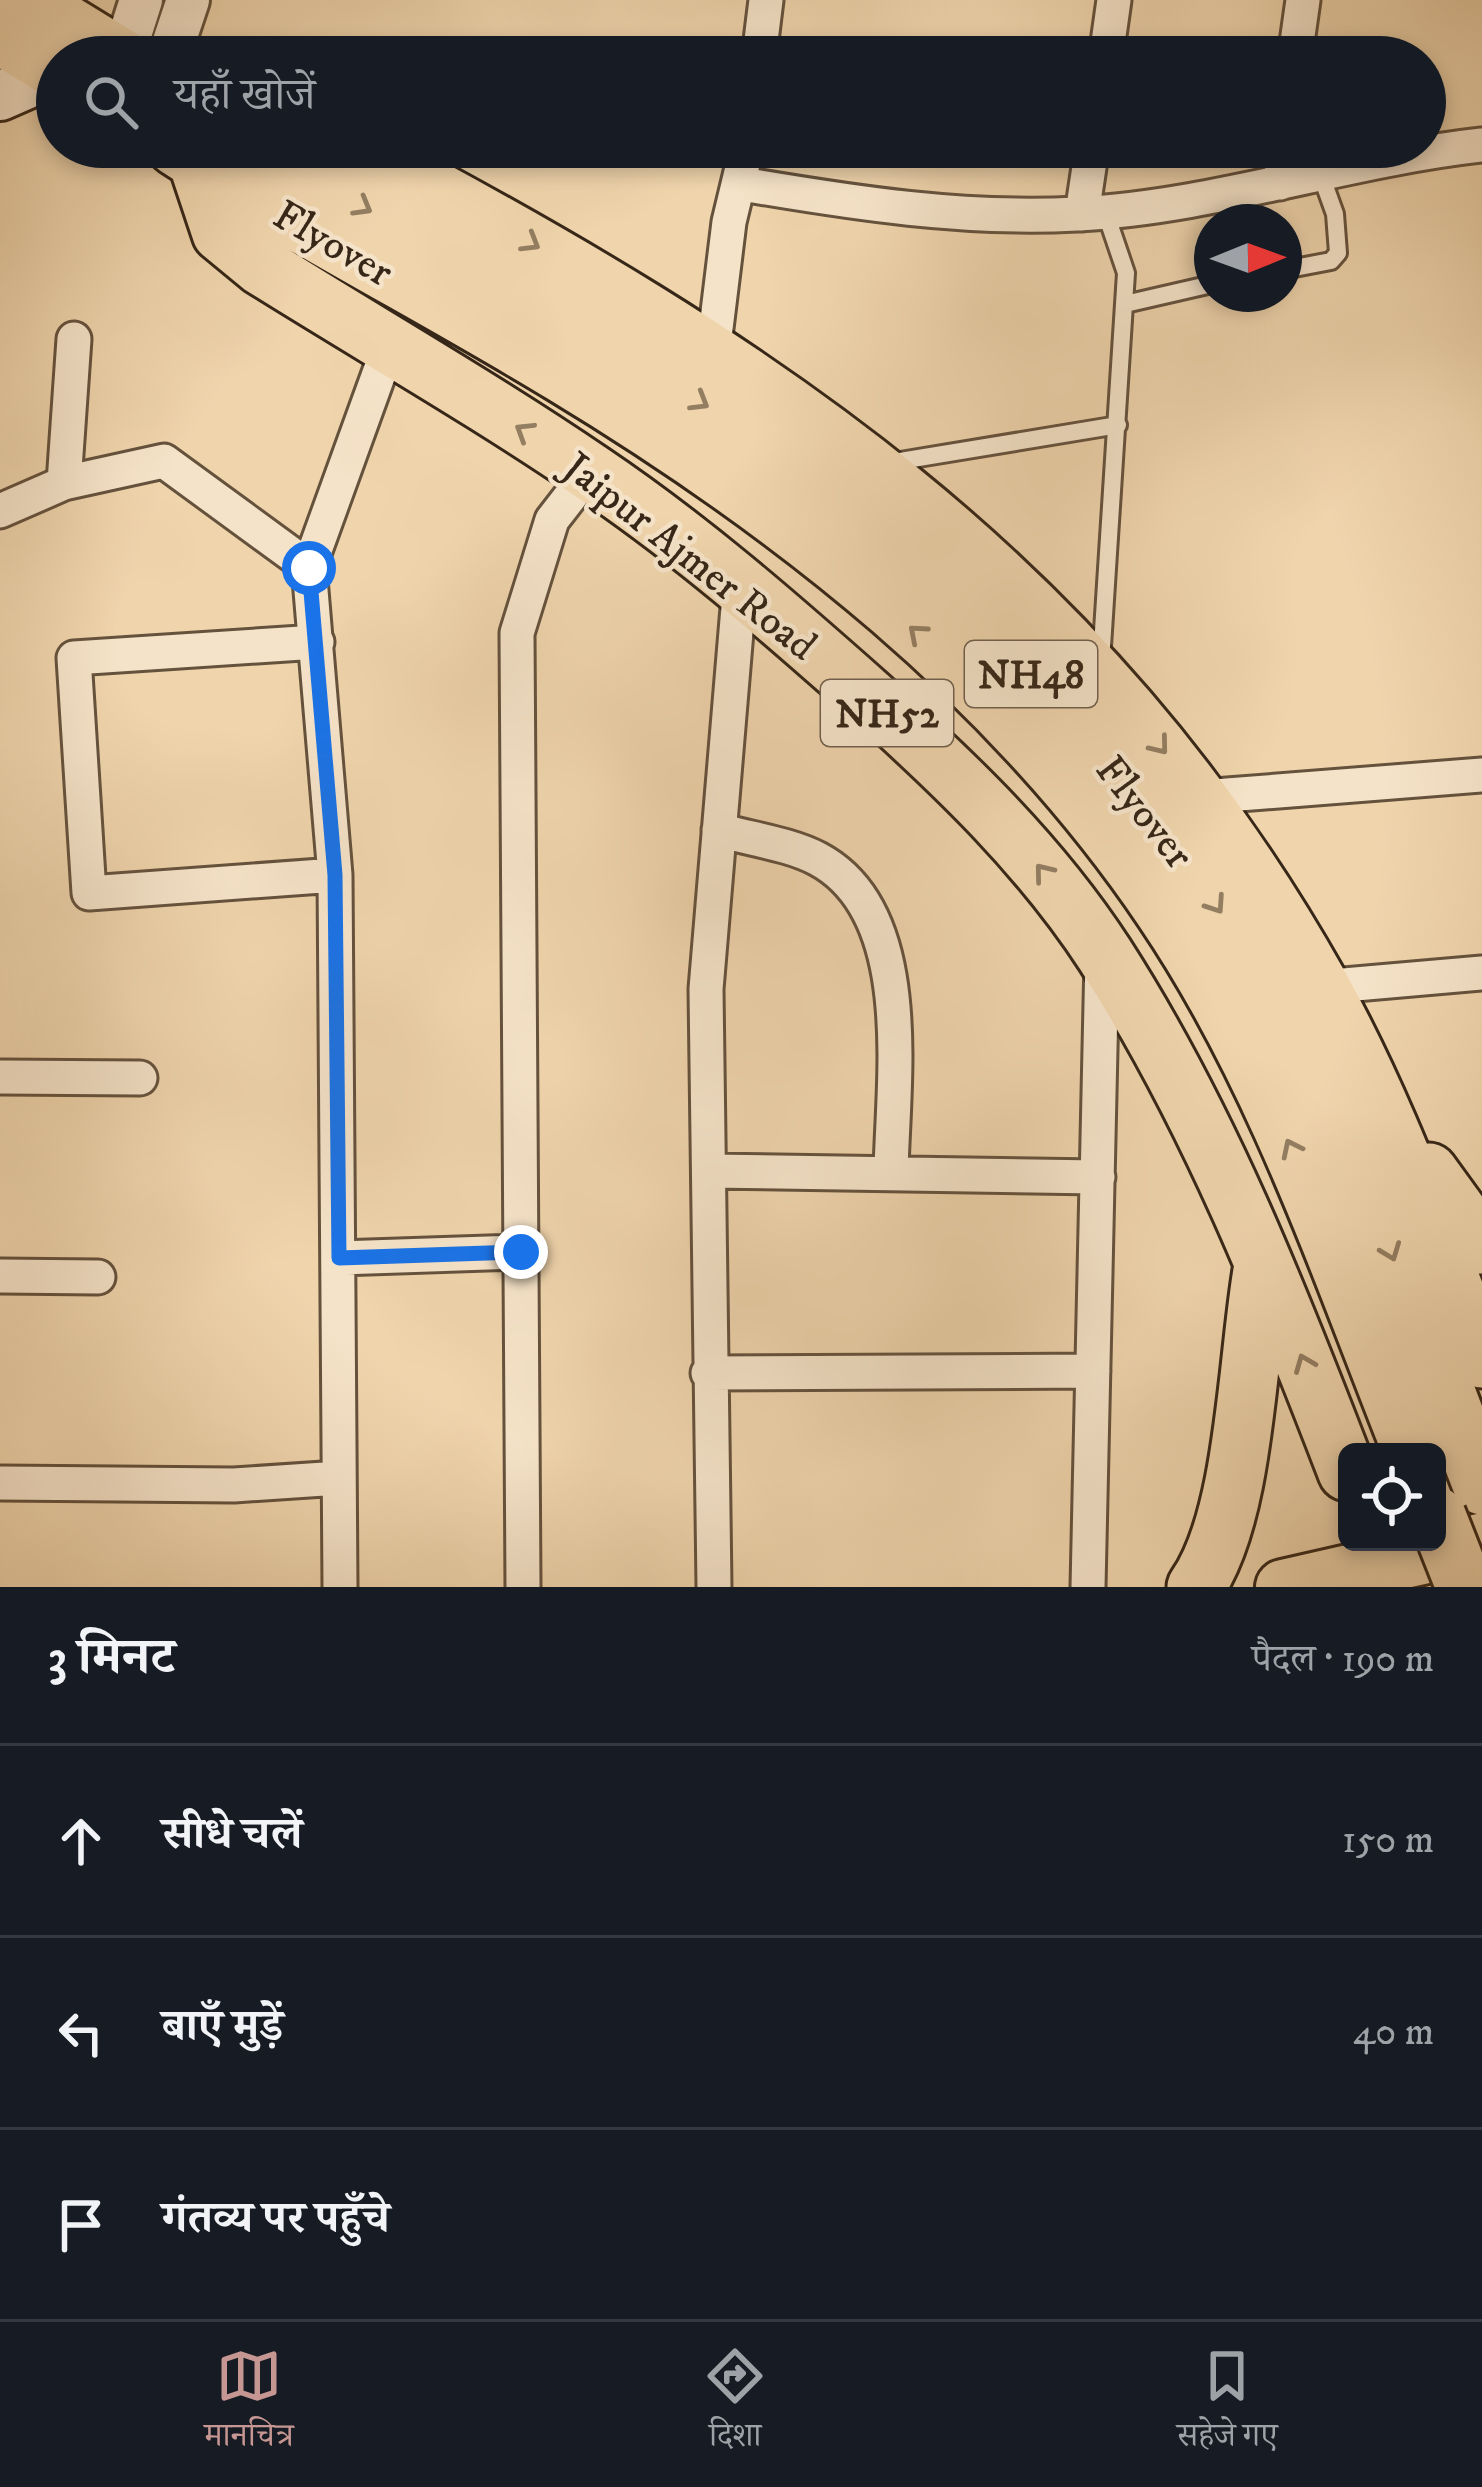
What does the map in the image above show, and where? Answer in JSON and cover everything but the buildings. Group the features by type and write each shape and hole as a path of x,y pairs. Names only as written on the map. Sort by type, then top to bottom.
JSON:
{"highway":[{"path":"27,0 70,36"},
{"path":"0,35 36,41"},
{"name":"Jaipur Ajmer Road","path":"192,168 221,233 261,266 590,471 740,584 962,780 1043,870 1160,1044 1263,1263 1338,1450"},
{"name":"Flyover","path":"209,168 561,373 754,498 934,648 1022,738 1163,910 1232,1027 1300,1168 1408,1443"},
{"name":"Flyover","path":"297,168 767,443 838,494 968,610 1054,697 1217,904 1282,1012 1337,1122 1482,1486"},
{"path":"395,168 493,220 712,353 876,466 980,553 1100,676 1201,797 1321,987 1377,1100 1482,1359"},
{"path":"1377,1100 1476,1224"},
{"path":"1196,1587 1216,1547 1228,1504 1263,1263"},
{"path":"1446,1539 1465,1587"},
{"path":"1384,1564 1482,1542"}],"main road":[{"path":"0,95 36,75"},
{"path":"1290,1586 1384,1564"}],"street":[{"path":"98,36 141,0"},
{"path":"176,36 188,0"},
{"path":"762,36 766,0"},
{"path":"1109,36 1114,0"},
{"path":"1298,36 1303,0"},
{"path":"1446,152 1482,145"},
{"path":"712,353 729,223 744,168"},
{"path":"1092,168 1093,213"},
{"path":"1280,183 1282,168"},
{"path":"742,184 984,217 1093,213 1359,168"},
{"path":"64,483 74,339"},
{"path":"340,1587 335,875 309,568 389,346"},
{"path":"0,511 64,483 164,460 309,568"},
{"path":"523,1587 517,633 552,520 590,471"},
{"path":"714,1587 706,989 740,584"},
{"path":"317,642 74,658 89,893 335,875"},
{"path":"1201,797 1482,776"},
{"path":"719,830 818,859 842,879 885,946 895,999 891,1171"},
{"path":"1088,1587 1102,952"},
{"path":"1321,987 1482,973"},
{"path":"0,1077 140,1078"},
{"path":"710,1171 1098,1177"},
{"path":"339,1258 521,1252"},
{"path":"0,1276 98,1277"},
{"path":"708,1373 1093,1371"},
{"path":"0,1483 234,1485 339,1478"}],"lane":[{"path":"1302,267 1331,261 1338,254 1335,214 1321,175"},
{"path":"1093,213 1126,273 1100,676"},
{"path":"1124,304 1194,288"},
{"path":"876,466 1118,425"}],"route":[{"path":"309,568 335,875 339,1258 521,1252"}]}
